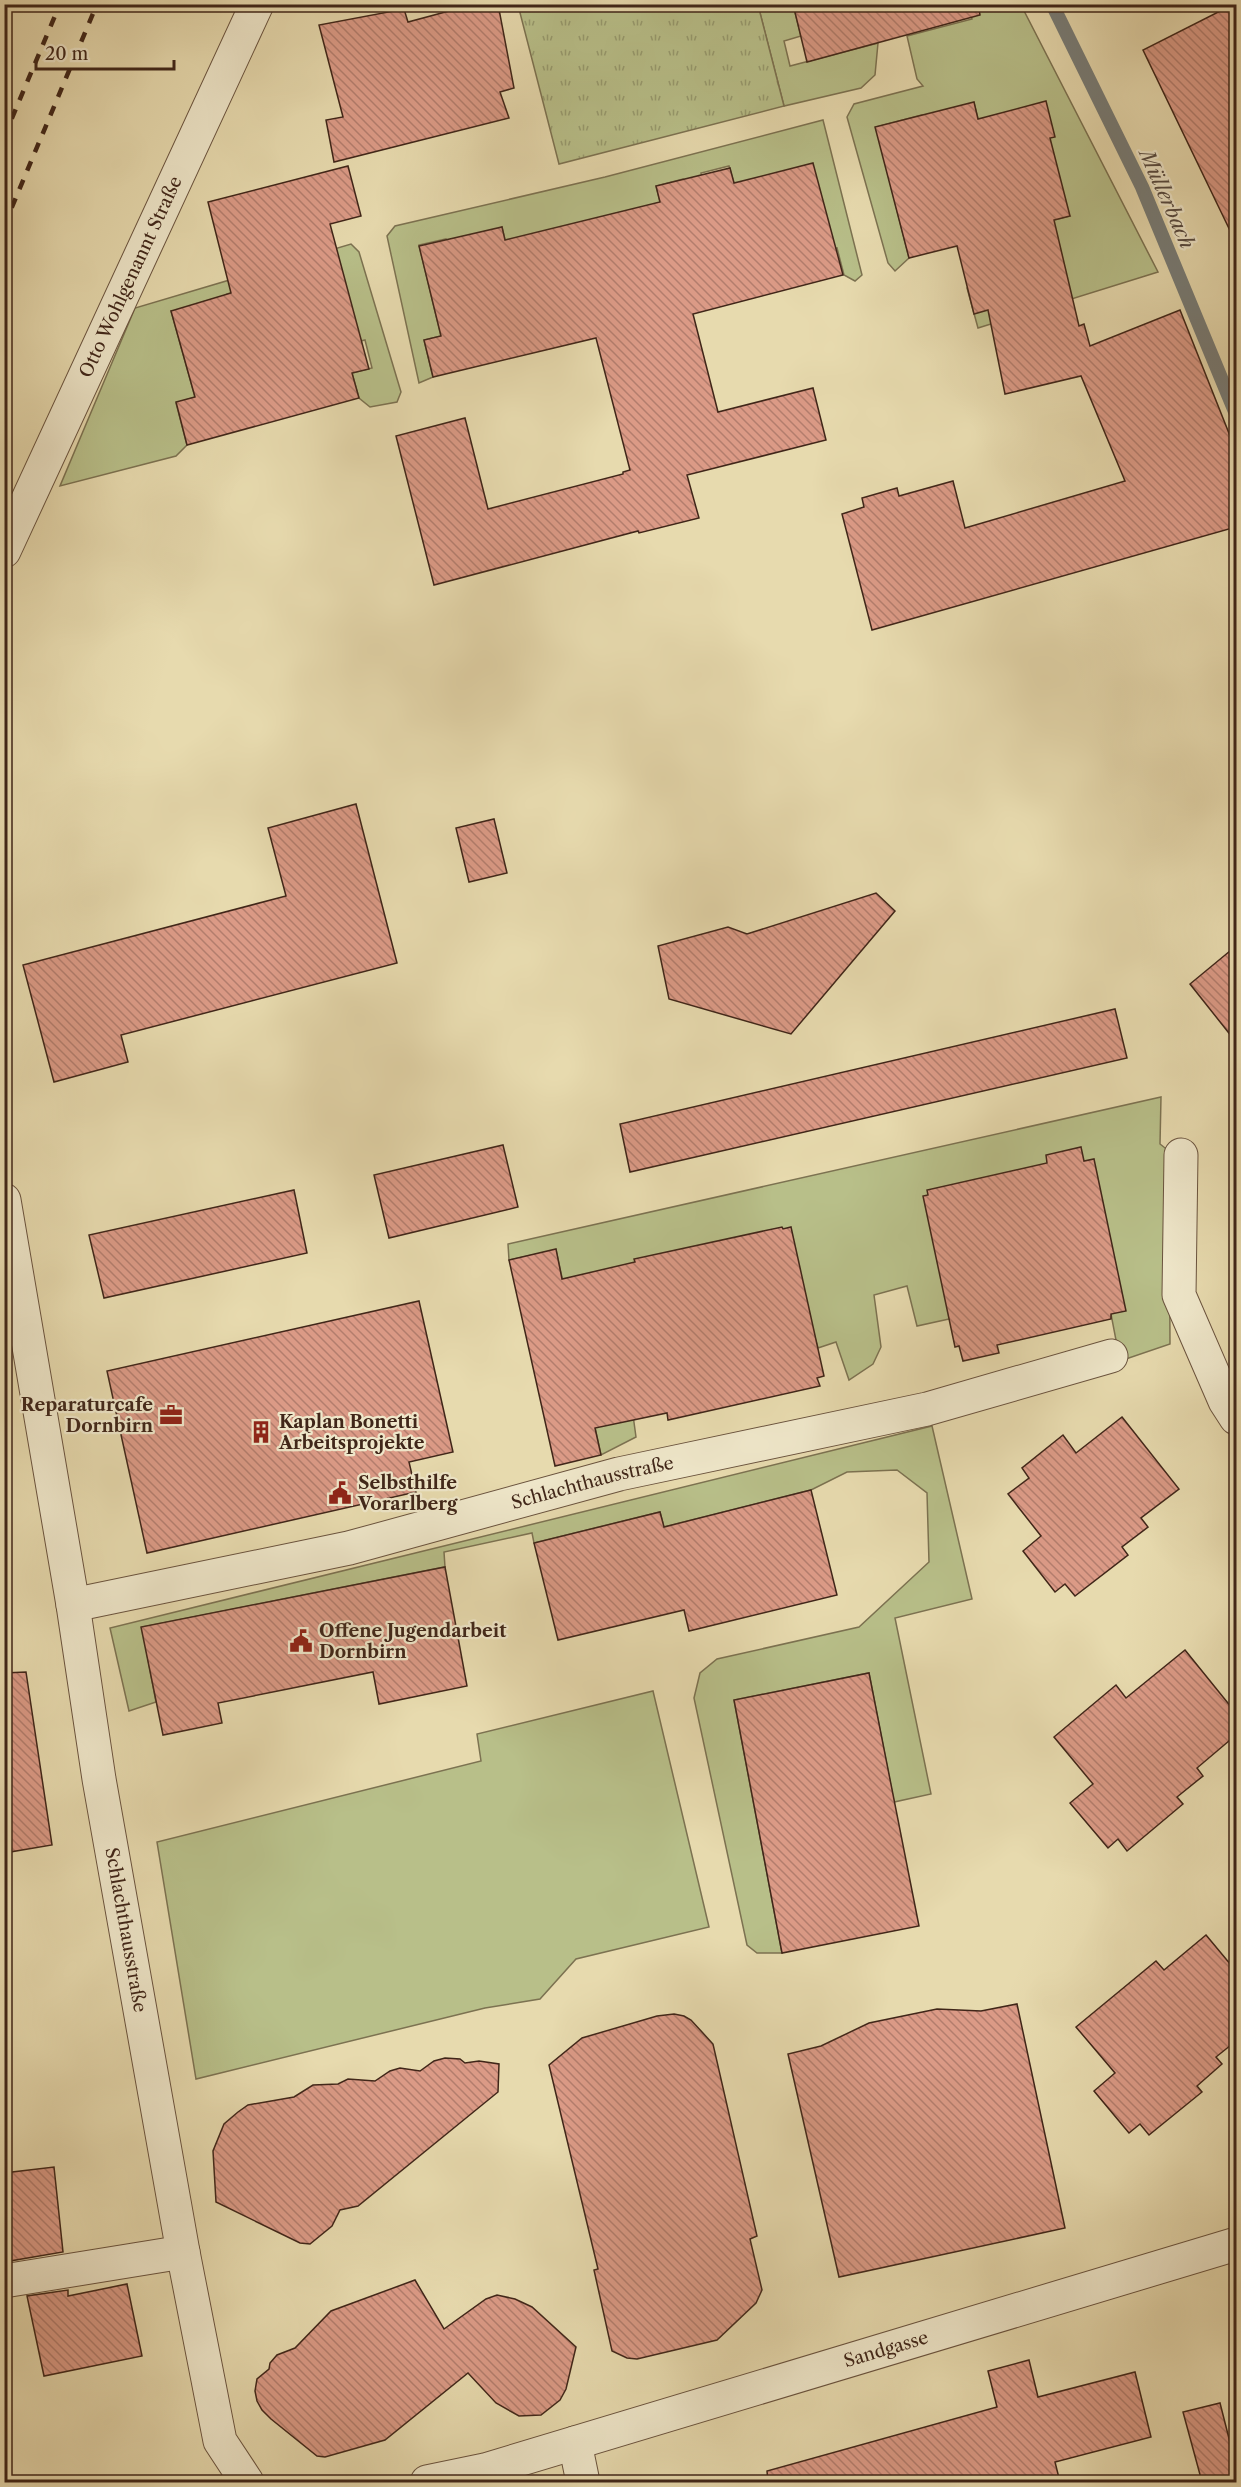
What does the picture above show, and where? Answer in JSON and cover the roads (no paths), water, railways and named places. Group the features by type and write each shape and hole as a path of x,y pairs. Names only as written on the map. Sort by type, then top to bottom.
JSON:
{"street":[{"name":"Otto Wohlgenannt Straße","path":"4,551 257,4"},
{"path":"1181,1155 1179,1295 1225,1401 1236,1418"},
{"name":"Schlachthausstraße","path":"4,1200 73,1605 99,1779 183,2252 220,2441 247,2482"},
{"name":"Schlachthausstraße","path":"73,1605 349,1548 620,1474 927,1409 1111,1356"},
{"name":"Sandgasse","path":"575,2443 1236,2244"},
{"path":"4,2281 183,2252"},
{"path":"427,2482 484,2470 575,2443 583,2482"}],"waterway":[{"name":"Müllerbach","path":"1052,4 1142,187 1236,414"}],"railway":[{"path":"4,137 60,4"},
{"path":"4,226 97,4"}],"place":[{"name":"Reparaturcafe Dornbirn","path":"171,1415"},
{"name":"Kaplan Bonetti Arbeitsprojekte","path":"261,1432"},
{"name":"Selbsthilfe Vorarlberg","path":"340,1493"},
{"name":"Offene Jugendarbeit Dornbirn","path":"301,1641"}]}
